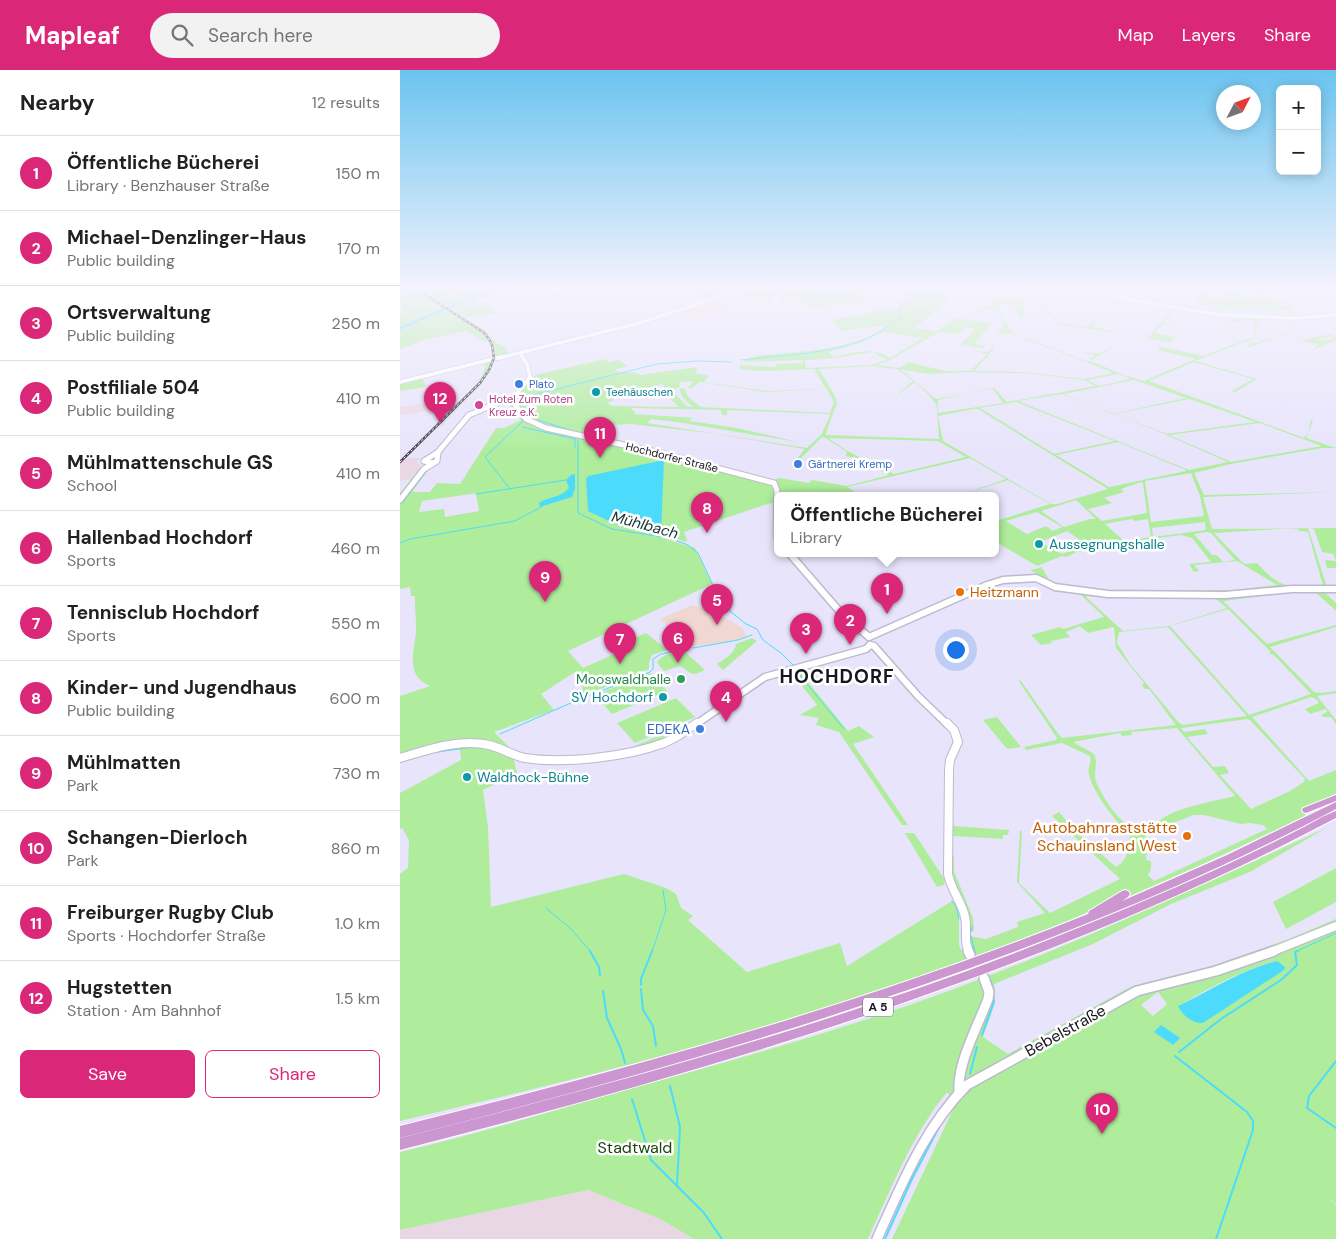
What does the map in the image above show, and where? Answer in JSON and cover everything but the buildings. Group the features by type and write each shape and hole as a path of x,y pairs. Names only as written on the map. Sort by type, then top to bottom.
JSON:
{"highway":[{"path":"1306,810 1336,798"},
{"name":"A 5","path":"400,1132 548,1096 735,1043 920,982 1083,921 1201,870 1336,804"},
{"name":"A 5","path":"400,1144 550,1107 740,1053 926,991 1136,909 1242,861 1336,814"},
{"path":"1083,921 1102,906 1125,894"}],"street":[{"path":"400,382 553,345"},
{"path":"400,500 454,432 461,426 461,423 475,411 512,400 530,378 527,364 517,354"},
{"name":"Hochdorfer Straße","path":"512,400 531,422 546,428 770,481 776,486 776,492"},
{"path":"793,557 814,579 838,611 870,641 918,696 946,721 957,736 958,742 950,760 949,770 950,831 947,864 950,885 966,920 965,944 970,955"},
{"path":"400,758 428,750 468,744 486,744 522,757 533,758 588,757 647,749 678,736 762,679 866,649 870,641 987,585 1003,580 1036,578 1050,585 1099,594 1225,595 1305,588 1336,589"},
{"name":"Bebelstraße","path":"877,1239 902,1184 931,1129 943,1110 967,1085 1137,991 1216,971 1294,944 1336,926"},
{"path":"959,1092 957,1086 961,1072 988,999 989,992 984,978"},
{"path":"961,1072 967,1085"}],"shaded area":[{"path":"446,400 447,404 452,405 446,412 428,415 427,411 400,415 400,407"},
{"path":"407,458 421,458 417,462 421,467 413,479 400,481 400,464"},
{"path":"693,605 701,608 717,605 718,610 724,617 742,628 747,637 728,642 693,646 660,619"},
{"path":"588,1190 660,1219 694,1239 400,1239 400,1230"}],"green space":[{"path":"400,345 412,345 400,349"},
{"path":"492,345 500,345 508,349 505,351 511,354 496,358"},
{"path":"855,345 829,352 833,357 869,351 883,354 890,358 912,345 917,345 888,361 876,365 899,368 909,362 944,371 971,371 987,354 972,350 988,352 992,348 994,349 974,371 1022,372 1083,379 1114,373 1040,345 1088,362 1095,355 1079,351 1098,354 1116,345 1090,361 1144,381 1196,359 1157,350 1162,347 1203,356 1237,345 1195,361 1257,379 1235,392 1288,402 1234,392 1232,391 1253,379 1194,362 1149,381 1304,438 1308,433 1311,420 1313,421 1306,438 1336,448 1322,448 1230,464 1194,473 1204,495 1336,492 1203,497 1212,529 1290,528 1214,533 1245,564 1257,563 1273,578 1286,585 1323,586 1308,532 1299,531 1296,528 1308,528 1328,590 1323,591 1336,603 1336,611 1313,590 1289,591 1223,601 1267,644 1336,625 1336,627 1270,647 1314,692 1336,691 1336,693 1317,696 1336,720 1336,724 1331,717 1323,717 1321,715 1327,712 1326,709 1310,714 1305,709 1319,703 1311,697 1252,717 1309,781 1336,770 1336,796 1305,809 1305,816 1205,863 1130,896 1122,891 1088,912 1068,921 974,957 968,936 986,939 1018,927 1017,922 1045,913 1017,882 1020,831 1022,831 1019,883 1050,913 1120,879 1052,816 1059,812 1074,830 1116,867 1126,857 1128,849 1130,835 1106,807 1095,790 1089,772 1090,756 1062,743 1026,750 1024,747 1056,740 1057,738 1018,680 1021,681 1062,738 1176,725 1149,689 1145,689 1142,685 1144,683 1116,648 1114,627 1088,633 1080,626 1066,632 1070,637 1041,645 1031,635 1060,627 1063,629 1104,617 1080,594 1080,590 1073,588 1098,591 1234,590 1277,585 1237,561 1194,565 1199,571 1194,572 1189,564 1211,562 1192,538 1181,535 1098,546 1066,557 1062,556 1037,566 999,544 999,520 1050,504 1008,480 969,492 1006,479 970,458 847,487 855,492 774,492 774,503 684,532 686,542 667,536 663,538 695,548 712,584 568,651 583,668 619,652 615,646 646,633 667,650 652,655 649,669 583,696 582,671 572,674 541,694 554,710 494,732 512,750 507,753 513,757 517,773 483,790 488,827 491,907 624,874 666,888 676,894 681,908 693,916 688,920 747,972 840,943 847,966 952,901 959,915 959,945 966,960 827,1008 686,1050 400,1121 400,874 408,868 409,840 402,828 400,829 400,793 461,760 460,750 452,750 400,763 400,696 430,686 418,678 414,667 415,596 411,596 410,587 400,589 400,493 421,467 440,462 429,469 412,492 430,492 437,483 460,484 496,428 504,428 521,420 507,402 517,397 535,375 606,359 609,362 618,360 627,366 615,370 618,372 633,372 640,375 698,367 695,374 709,375 704,382 766,391 826,389 814,369 761,371 739,369 741,365 776,367 777,364 803,363 803,360 744,362 744,360 758,356","holes":["873,352 887,360 871,365 806,368 805,360 827,359","871,366 897,369 913,381 894,398 915,382 931,397 937,406 939,439 825,435 837,403 835,396 819,369","900,369 929,374 967,372 1023,373 1084,380 1096,386 1007,402 994,388 936,399","1119,374 1131,379 1099,386 1087,380","1134,380 1186,398 1113,414 1228,462 1189,470 1018,401 1062,394 1091,405 1064,394","693,381 688,388 692,388 700,382 765,392 827,389 834,402 830,413 701,407 689,398 684,388 679,389 683,398 693,407 688,407 674,393 676,388 680,387 679,382","663,384 669,397 679,407 613,406 607,403 615,400 611,398","993,389 1003,403 938,413 938,400","1189,399 1256,422 1167,434 1114,414","1016,402 1115,441 1054,454 980,408","632,408 721,410 722,415 727,415 727,410 831,414 821,435 807,448 647,423 651,419 683,423 798,442 737,428 689,421 693,418 743,421 634,414 635,411 631,410","978,409 1108,489 1057,504 1051,504 943,441 938,416","1260,423 1322,446 1231,462 1169,435","631,424 710,433 805,449 796,460 799,460 824,437 847,452 846,456 856,458 889,475 847,486 812,480 809,483 779,478 775,480 591,433 590,436 582,434 584,432 588,433 611,425","828,438 938,441 966,457 894,474 847,451","1118,442 1186,471 1109,487 1056,455","1191,473 1200,496 1204,516 1151,522 1145,481","1143,483 1147,513 1102,521 1088,509 1112,503 1104,498 1124,492 1121,489","478,493 476,494 479,511 445,517 444,509 419,512 422,501","1076,500 1096,519 1064,527 1041,511","1037,512 1062,527 1053,531 1046,526 1027,534 1006,521","1132,519 1135,521 1148,519 1151,537 1124,541 1105,524","1205,522 1206,530 1153,537 1152,528","1067,531 1087,545 1062,554 1040,542","1211,533 1235,560 1223,562 1217,555 1212,555 1194,534","1087,596 1216,599 1227,608 1169,626 1123,631","1228,609 1271,652 1268,653 1274,655 1311,694 1249,715 1170,626","1168,627 1246,716 1183,725 1179,723 1130,664 1117,643 1119,632","1250,720 1305,779 1304,782 1290,791 1251,809 1220,775 1229,773 1225,766 1213,767 1187,737 1208,734 1205,729 1184,732 1181,728","1177,728 1235,796 1180,810 1149,827 1137,828 1129,825 1116,814 1097,784 1094,754 1073,742 1120,733 1122,736 1132,735 1131,732","1194,815 1204,815 1241,824 1263,825 1267,829 1154,881 1148,875 1151,870 1151,861 1146,860 1147,848 1150,842 1145,841 1146,833"]},
{"path":"964,345 985,346 983,348"},
{"path":"1318,345 1325,345 1310,351 1319,345"},
{"path":"492,359 487,372 470,391 482,376 485,366 482,363 421,378 425,383 425,387 400,391 400,381"},
{"path":"1309,528 1336,528 1336,561 1333,554 1322,552 1314,529"},
{"path":"1325,560 1336,561 1336,568 1327,568"},
{"path":"1043,567 1050,581 1071,588 1053,583 1030,570"},
{"path":"752,638 757,641 723,670 717,664 731,653 736,644"},
{"path":"684,651 705,670 692,674 680,666 664,671 657,663 665,655"},
{"path":"798,670 848,731 859,726 874,737 853,744 908,825 902,825 839,732 816,725 819,718 800,715 817,705 791,672"},
{"path":"650,673 667,691 612,714 595,695"},
{"path":"676,698 695,717 635,743 617,723"},
{"path":"997,717 1021,747 1007,749 983,720"},
{"path":"699,718 670,737 638,749 635,746"},
{"path":"953,826 1009,830 1008,835 1003,835 1003,839 953,836"},
{"name":"Stadtwald","path":"1326,828 1250,872 1171,904 1093,944 994,984 994,1004 983,1037 1008,1054 1132,986 1211,966 1289,939 1336,919 1336,1204 1324,1196 1336,1205 1336,1239 892,1239 957,1101 955,1102 947,1092 934,1109 913,1144 868,1239 694,1239 660,1219 588,1190 400,1230 400,1152 488,1130 754,1054 835,1030 914,1003 1048,952 1188,892","holes":["1277,961 1178,1006 1239,974","1158,992 1167,1004 1153,1016 1141,1005"]},
{"path":"905,833 914,833 945,880 944,885 937,887"},
{"path":"951,854 954,856 954,871 973,918 974,932 969,928 968,912 951,876"},
{"path":"1336,868 1336,902 1286,929 1273,902"}],"water":[{"path":"664,460 661,534 617,525 588,511 586,479 588,476"},
{"path":"575,474 575,489 572,497 540,507 539,503 565,492 569,488 566,480"},
{"path":"1277,961 1285,967 1284,970 1203,1023 1195,1022 1188,1018 1178,1006 1252,969"},
{"path":"1161,1025 1180,1038 1173,1045 1154,1032"}],"waterway":[{"name":"Mühlbach","path":"741,360 829,350 848,345"},
{"name":"Mühlbach","path":"533,419 517,399 657,364 697,361 732,362"},
{"path":"510,489 485,457 523,421 510,401 516,399"},
{"path":"538,420 576,432"},
{"path":"522,427 575,439 575,447"},
{"name":"Mühlbach","path":"578,437 578,513 612,529 669,538 688,545 698,553 718,596 730,611 746,624 757,629 763,640 781,653 794,666"},
{"path":"403,502 428,469"},
{"path":"510,489 566,480"},
{"path":"476,494 510,489"},
{"path":"400,543 410,539 515,521 541,507"},
{"path":"693,648 738,640 752,635"},
{"path":"588,696 650,672 653,669 653,659 661,654 683,650"},
{"name":"Mühlbach","path":"797,672 844,729"},
{"path":"500,734 580,699"},
{"path":"430,753 473,747"},
{"path":"652,952 666,910 663,890"},
{"path":"952,901 956,907 959,919"},
{"path":"546,908 571,929 591,952"},
{"path":"971,932 972,927"},
{"path":"1295,952 1336,933"},
{"path":"971,936 975,952"},
{"path":"590,951 599,967 600,975"},
{"path":"641,985 641,979 652,951"},
{"path":"1179,1052 1221,1019 1281,980 1297,965 1295,952"},
{"path":"982,1035 994,1002 991,981"},
{"path":"641,989 643,1010 653,1026 656,1046"},
{"path":"603,991 607,1018 625,1063"},
{"path":"970,1074 977,1047"},
{"path":"1175,1056 1247,1112 1253,1121 1253,1130 1216,1239"},
{"path":"1336,1061 1309,1096 1307,1108 1336,1128"},
{"path":"670,1086 680,1127 677,1185"},
{"path":"966,1093 970,1090"},
{"path":"632,1099 651,1160 704,1213 722,1239"},
{"path":"885,1239 911,1181 939,1127"}],"railway":[{"path":"400,462 480,383 489,370 494,358 492,345"}],"place":[{"name":"Plato","path":"519,384"},
{"name":"Teehäuschen","path":"596,392"},
{"name":"Hotel Zum Roten Kreuz e.K.","path":"479,405"},
{"name":"Hugstetten","path":"440,423"},
{"name":"Freiburger Rugby Club","path":"600,458"},
{"name":"Gärtnerei Kremp","path":"798,464"},
{"name":"Kinder- und Jugendhaus","path":"707,533"},
{"name":"Aussegnungshalle","path":"1039,544"},
{"name":"Heitzmann","path":"960,592"},
{"name":"Mühlmatten","path":"545,602"},
{"name":"Öffentliche Bücherei","path":"887,614"},
{"name":"Mühlmattenschule GS","path":"717,625"},
{"name":"Michael-Denzlinger-Haus","path":"850,645"},
{"name":"Ortsverwaltung","path":"806,654"},
{"name":"Hallenbad Hochdorf","path":"678,663"},
{"name":"Tennisclub Hochdorf","path":"620,664"},
{"name":"Mooswaldhalle","path":"681,679"},
{"name":"SV Hochdorf","path":"663,697"},
{"name":"Postfiliale 504","path":"726,722"},
{"name":"EDEKA","path":"700,729"},
{"name":"Waldhock-Bühne","path":"467,777"},
{"name":"Autobahnraststätte Schauinsland West","path":"1187,836"},
{"name":"Schangen-Dierloch","path":"1102,1134"}],"district":[{"name":"HOCHDORF","path":"837,676"}]}
